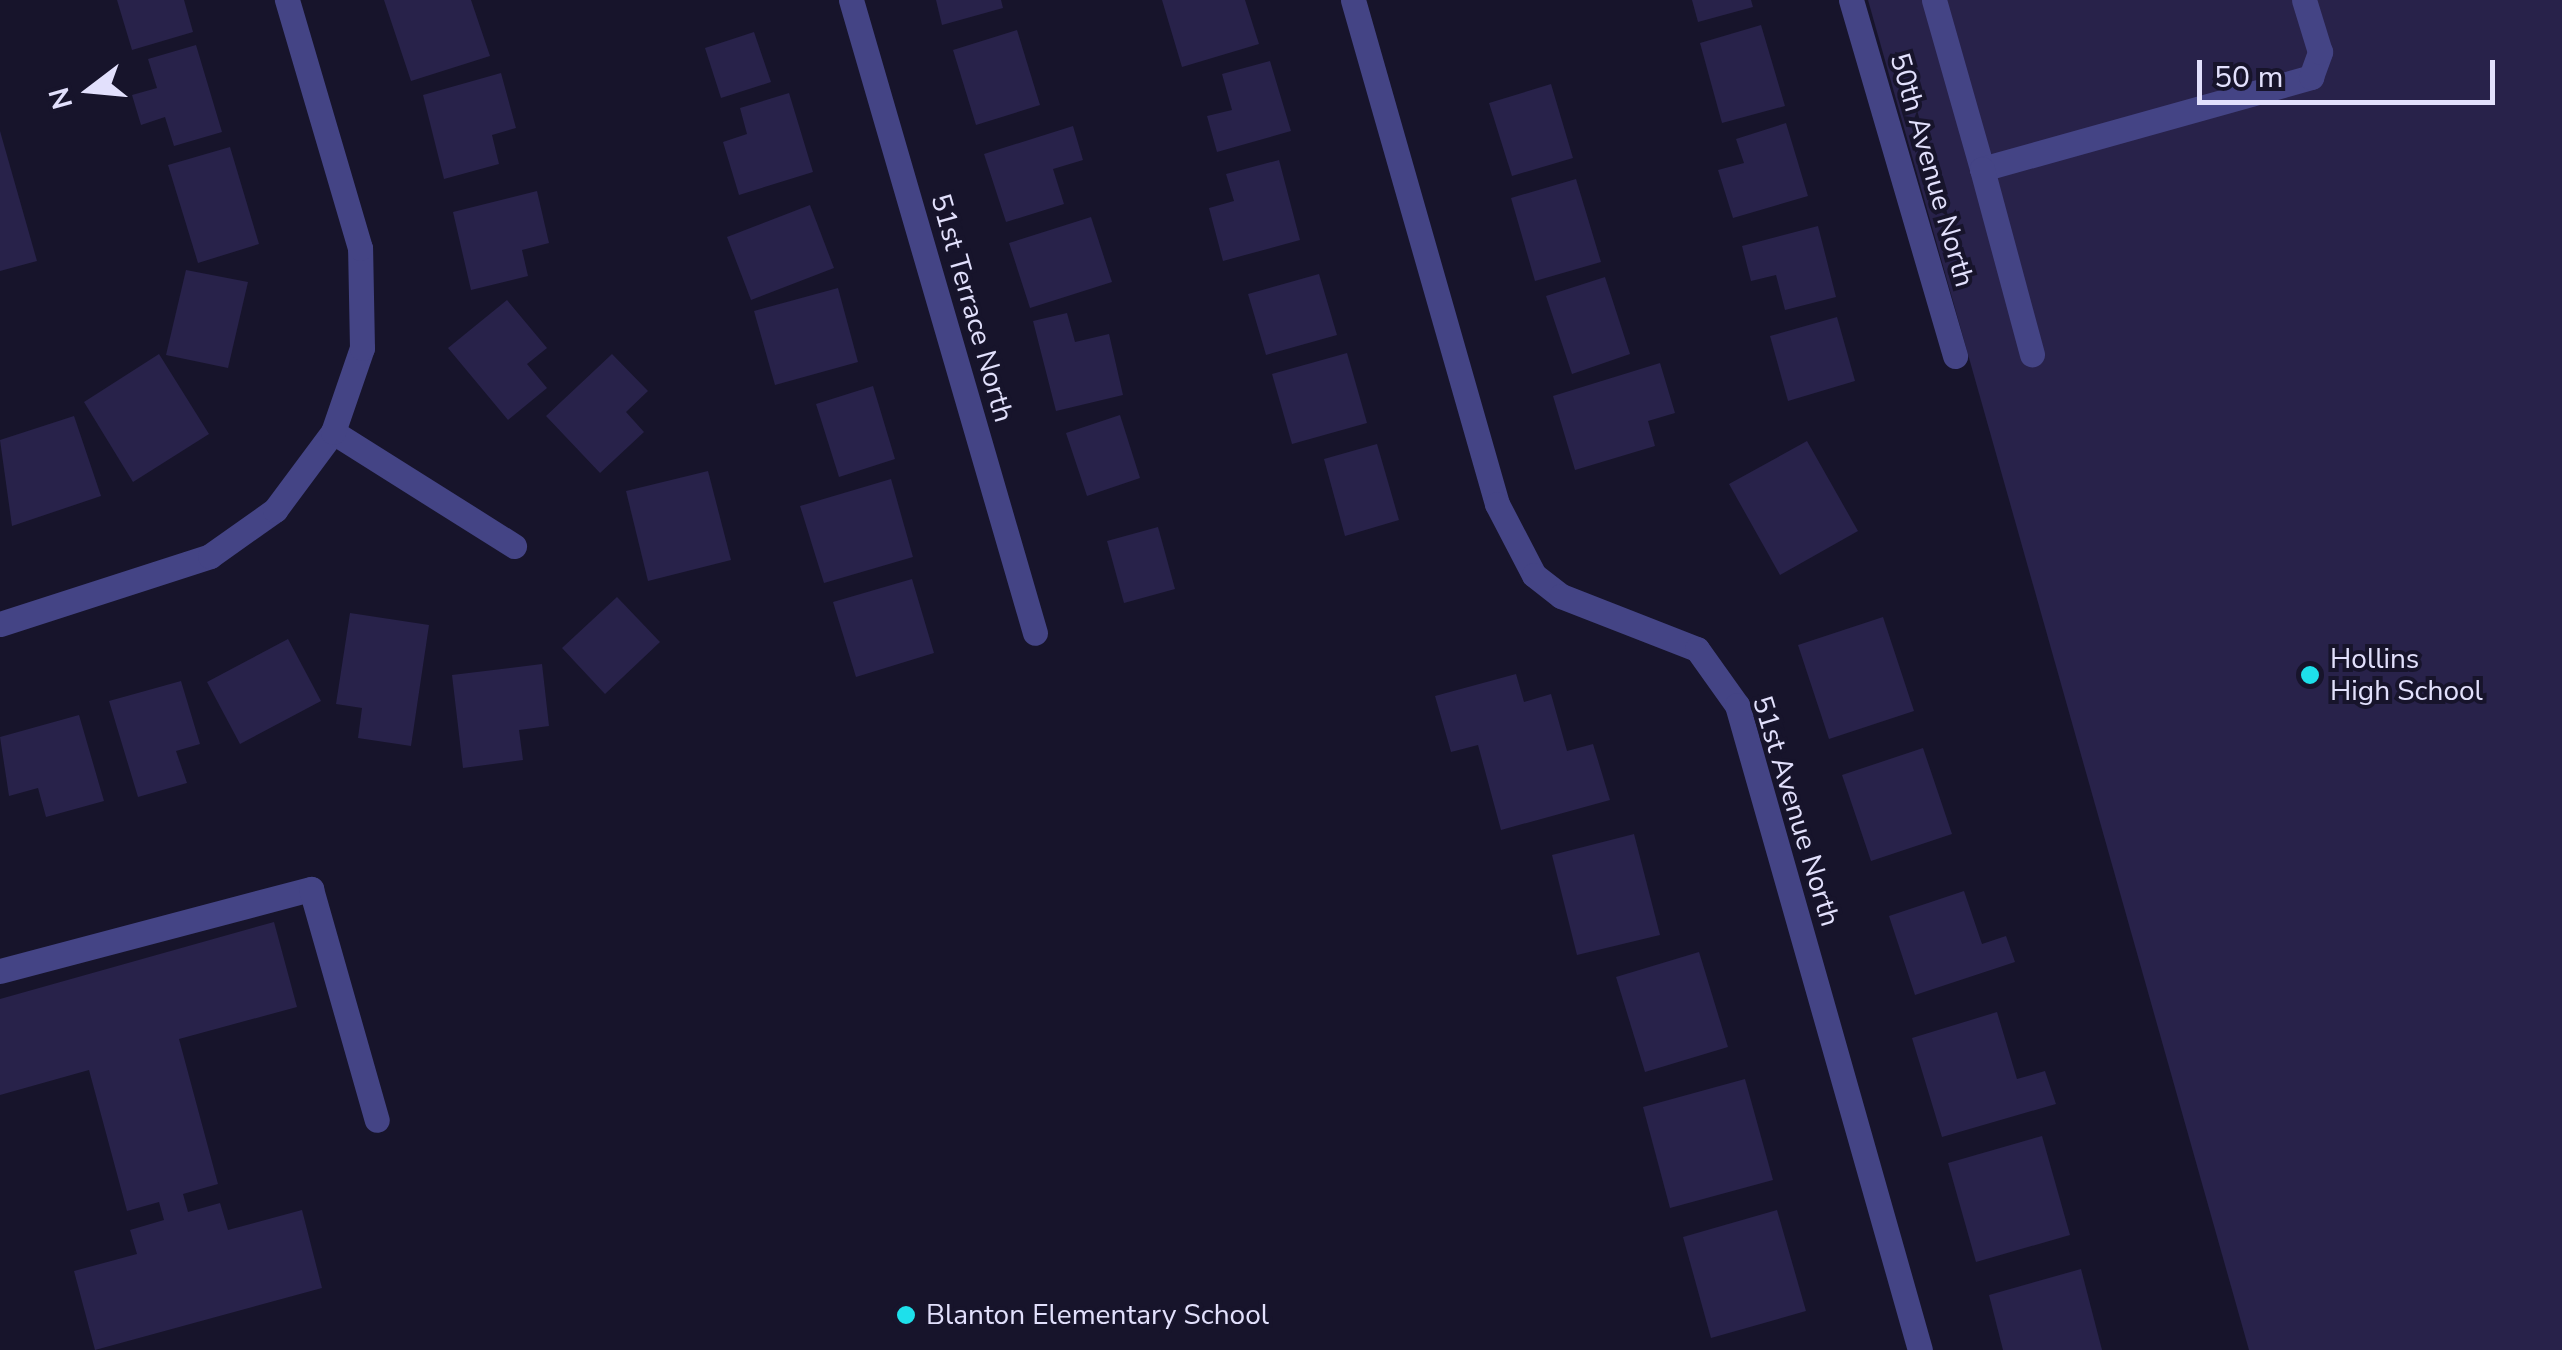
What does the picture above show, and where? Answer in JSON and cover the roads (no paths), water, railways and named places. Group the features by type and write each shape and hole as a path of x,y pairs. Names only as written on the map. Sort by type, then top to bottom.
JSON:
{"street":[{"path":"0,624 210,556 275,510 333,432 362,348 360,248 287,0"},
{"name":"51st Terrace North","path":"851,0 1035,633"},
{"name":"51st Avenue North","path":"1353,0 1497,504 1534,575 1560,596 1697,649 1737,705 1920,1350"},
{"name":"50th Avenue North","path":"1851,0 1956,356"},
{"path":"1934,0 2032,354"},
{"path":"1982,169 2311,76 2320,52 2304,0"},
{"path":"333,432 514,546"},
{"path":"0,971 311,889 377,1120"}],"place":[{"name":"Hollins High School","path":"2310,675"},
{"name":"Blanton Elementary School","path":"906,1315"}]}
